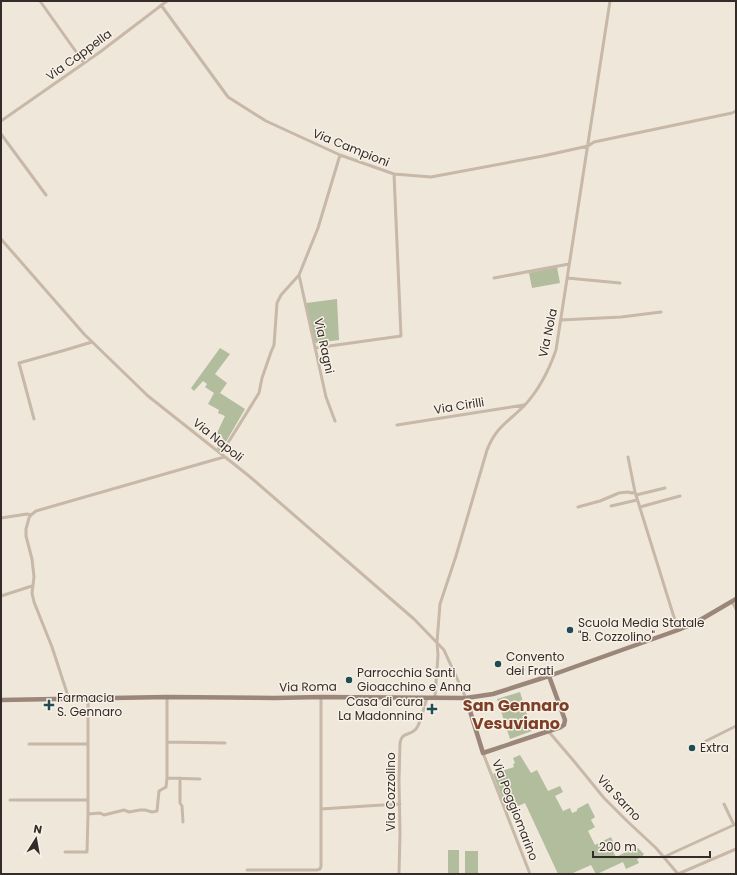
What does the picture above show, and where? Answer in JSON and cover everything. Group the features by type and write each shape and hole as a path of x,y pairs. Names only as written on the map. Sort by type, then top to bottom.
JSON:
{"main road":[{"name":"Via Roma","path":"1,700 167,697 466,698 493,694 549,676 678,630 695,623 734,601"},
{"path":"466,698 483,753 549,732 564,725 565,720 549,676"}],"street":[{"path":"40,1 84,63"},
{"name":"Via Cappella","path":"1,122 84,63 166,1"},
{"name":"Via Nola","path":"435,697 440,604 490,443 499,429 524,405 540,385 556,350 610,1"},
{"name":"Via Campioni","path":"161,5 228,97 266,121 340,155 394,174 432,177 543,156 588,146 594,142 736,111"},
{"path":"1,134 46,196"},
{"path":"221,454 259,393 262,378 274,345 277,302 281,295 299,275 318,228 340,155"},
{"path":"315,348 400,336 394,174"},
{"name":"Via Napoli","path":"1,239 84,334 148,396 249,476 414,619 444,650 466,698"},
{"path":"494,278 569,264"},
{"name":"Via Ragni","path":"299,275 326,397 335,421"},
{"path":"567,278 620,283"},
{"path":"561,320 620,317 661,312"},
{"path":"34,419 19,363 92,342"},
{"name":"Via Cirilli","path":"397,425 524,405"},
{"path":"69,699 32,593 34,577 26,536 27,523 31,515 36,511 224,457"},
{"path":"628,457 640,507 678,630"},
{"path":"578,507 600,501 619,493 636,493 665,488"},
{"path":"640,507 680,496"},
{"path":"611,506 638,500"},
{"path":"1,518 27,514 31,515"},
{"path":"1,596 32,586"},
{"path":"734,601 736,609"},
{"path":"88,814 100,813 104,815 124,810 128,812 145,810 152,812 157,811 159,791 166,787 167,778 167,697"},
{"path":"247,870 320,869 321,697"},
{"name":"Via Cozzolino","path":"399,874 400,743 402,736 412,732 417,727 427,697"},
{"path":"65,852 87,852 88,699"},
{"path":"706,741 736,726"},
{"name":"Via Sarno","path":"549,732 604,798 656,848 678,874"},
{"path":"167,742 225,743"},
{"path":"29,744 88,744"},
{"name":"Via Poggiomarino","path":"483,753 530,874"},
{"path":"167,778 200,779"},
{"path":"180,778 180,803 182,806 183,822"},
{"path":"10,800 88,800"},
{"path":"321,809 400,804"},
{"path":"664,857 735,824 724,804"},
{"path":"678,874 736,849"}],"green space":[{"path":"557,267 560,283 532,288 529,273"},
{"path":"337,299 339,340 315,343 306,303"},
{"path":"220,348 230,354 215,374 227,383 220,393 245,409 220,452 217,448 223,438 217,433 225,416 218,413 219,410 208,404 214,393 205,387 207,384 203,381 194,391 191,388"},
{"path":"520,692 532,731 510,739 497,699"},
{"path":"520,755 531,773 537,770 548,791 560,786 563,792 555,796 563,811 570,808 572,813 588,803 595,817 591,820 595,827 588,831 595,845 611,837 615,846 611,848 616,857 632,849 638,848 644,854 642,857 637,859 639,863 626,869 623,862 597,874 591,865 573,874 558,874 525,803 507,811 493,774 514,767 513,764 515,763 513,758"},
{"path":"448,850 459,850 459,873 448,873"},
{"path":"465,851 478,851 478,874 465,874"}],"place":[{"name":"Scuola Media Statale \"B. Cozzolino\"","path":"570,630"},
{"name":"Convento dei Frati","path":"498,664"},
{"name":"Parrocchia Santi Gioacchino e Anna","path":"349,680"},
{"name":"Farmacia S. Gennaro","path":"49,705"},
{"name":"Casa di cura La Madonnina","path":"432,709"},
{"name":"Extra","path":"692,748"}],"district":[{"name":"San Gennaro Vesuviano","path":"516,714"}]}
